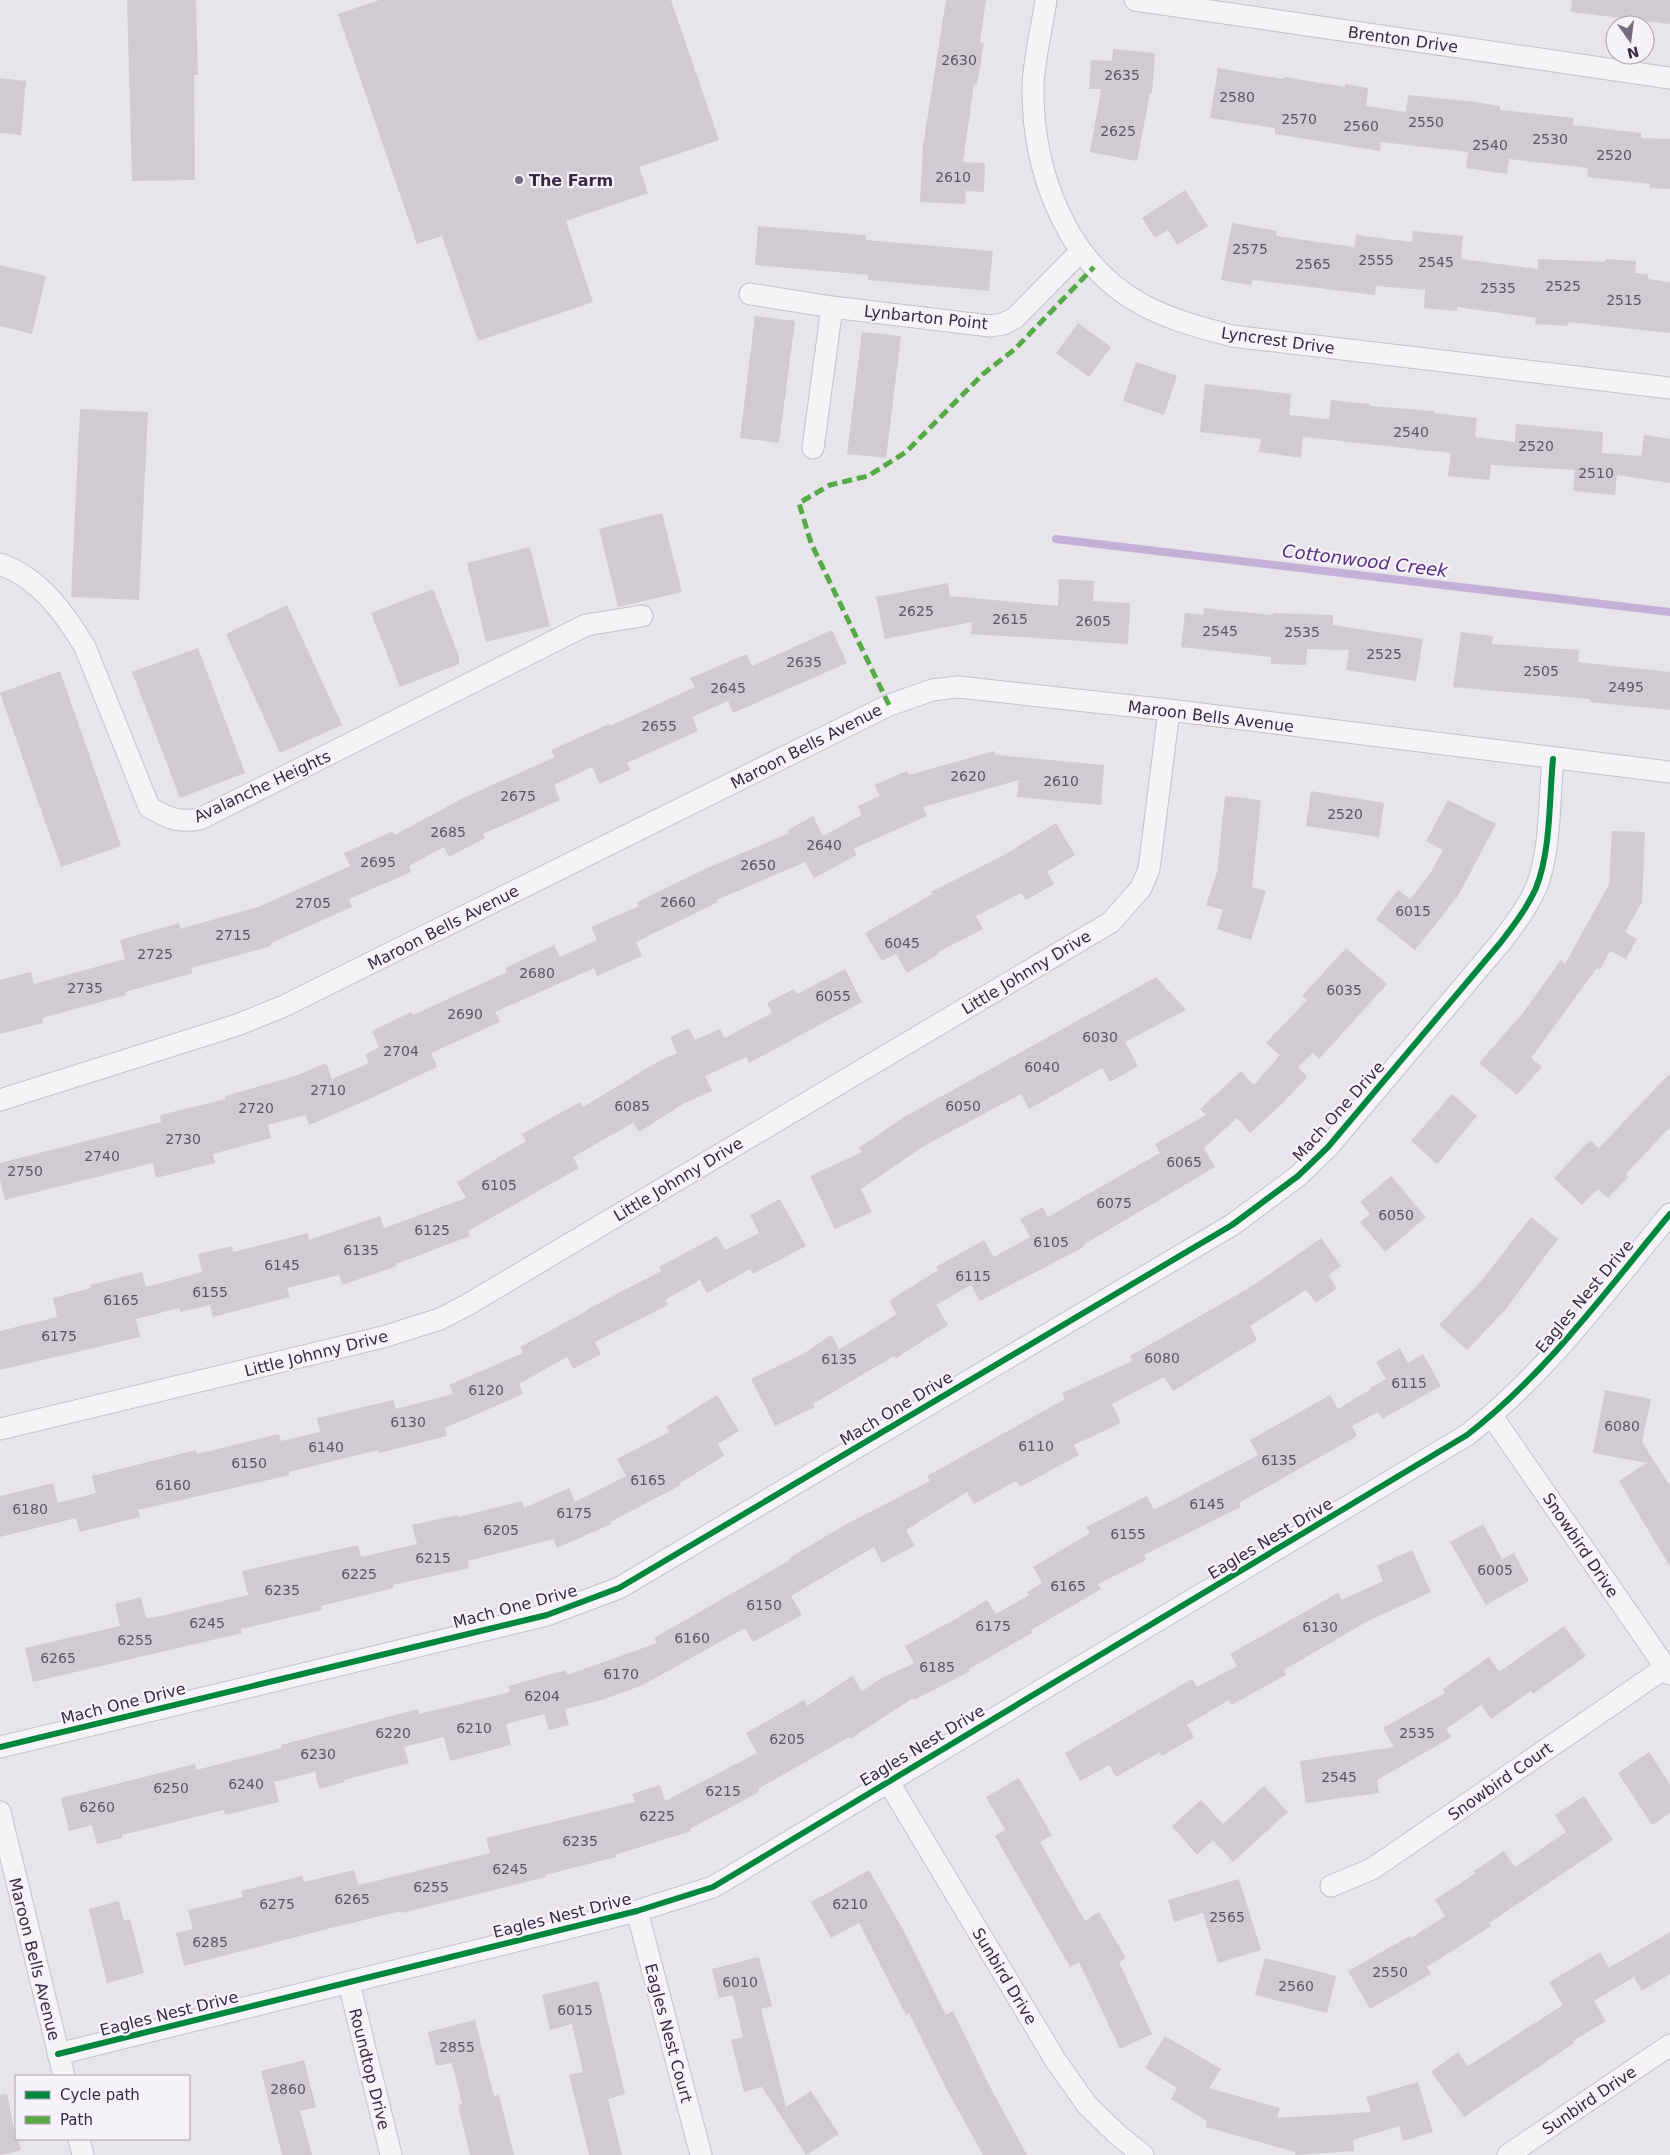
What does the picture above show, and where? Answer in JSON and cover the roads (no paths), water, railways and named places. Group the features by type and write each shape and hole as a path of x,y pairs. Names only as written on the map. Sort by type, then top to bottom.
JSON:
{"street":[{"name":"Lyncrest Drive","path":"1046,0 1033,84 1034,122 1040,162 1056,206 1081,251 1114,285 1136,301 1184,323 1232,336 1670,388"},
{"name":"Brenton Drive","path":"1135,0 1670,78"},
{"name":"Lynbarton Point","path":"750,294 832,307 990,326 1003,324 1015,318 1081,251"},
{"path":"813,448 832,307"},
{"name":"Avalanche Heights","path":"0,564 14,569 35,584 57,605 84,647 149,806 166,818 185,822 200,819 586,625 642,616"},
{"name":"Maroon Bells Avenue","path":"0,1100 269,1013 887,706 932,690 958,688 1169,710 1670,772"},
{"name":"Little Johnny Drive","path":"0,1429 383,1337 440,1319 1111,922 1141,888 1148,870 1169,710"},
{"name":"Mach One Drive","path":"0,1747 547,1615 619,1588 1232,1225 1298,1176 1328,1147 1501,942 1524,910 1537,886 1545,854 1553,759"},
{"name":"Eagles Nest Drive","path":"58,2054 637,1911 713,1887 1440,1453 1492,1416 1540,1370 1670,1214"},
{"name":"Snowbird Drive","path":"1492,1416 1668,1671"},
{"name":"Snowbird Court","path":"1332,1886 1372,1869 1668,1671"},
{"name":"Sunbird Drive","path":"888,1781 1056,2062 1087,2105 1118,2135 1143,2155"},
{"name":"Maroon Bells Avenue","path":"0,1812 64,2075"},
{"name":"Eagles Nest Court","path":"637,1911 701,2155"},
{"name":"Roundtop Drive","path":"349,1983 391,2155"},
{"name":"Sunbird Drive","path":"1508,2155 1670,2045"},
{"path":"79,2140 83,2155"}],"waterway":[{"name":"Cottonwood Creek","path":"1056,539 1670,612"}],"place":[{"name":"The Farm","path":"519,180"}]}
